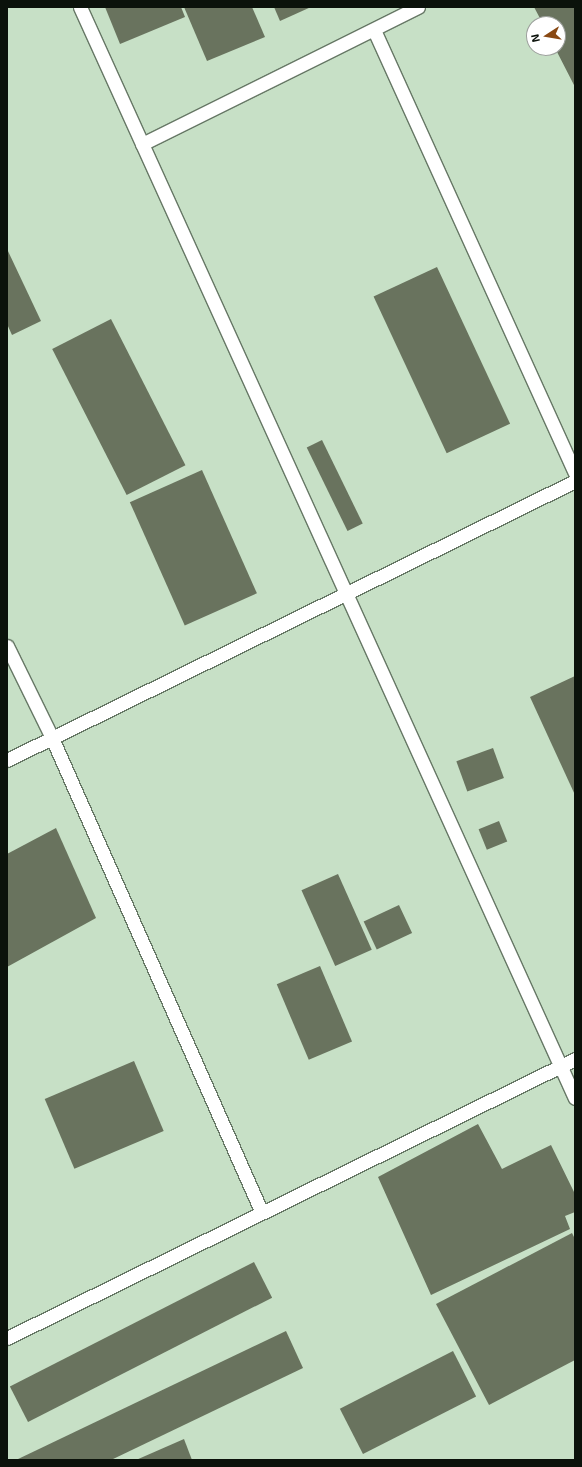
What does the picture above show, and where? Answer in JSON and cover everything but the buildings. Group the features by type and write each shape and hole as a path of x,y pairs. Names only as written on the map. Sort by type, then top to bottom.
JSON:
{"lane":[{"path":"80,7 575,1098"},
{"path":"142,144 418,7"},
{"path":"374,30 575,473"},
{"path":"7,760 346,595 575,481"},
{"path":"7,646 52,738 262,1213"},
{"path":"7,1338 575,1059"}],"shaded area":[{"path":"7,7 575,7 575,1460 7,1460"}]}
